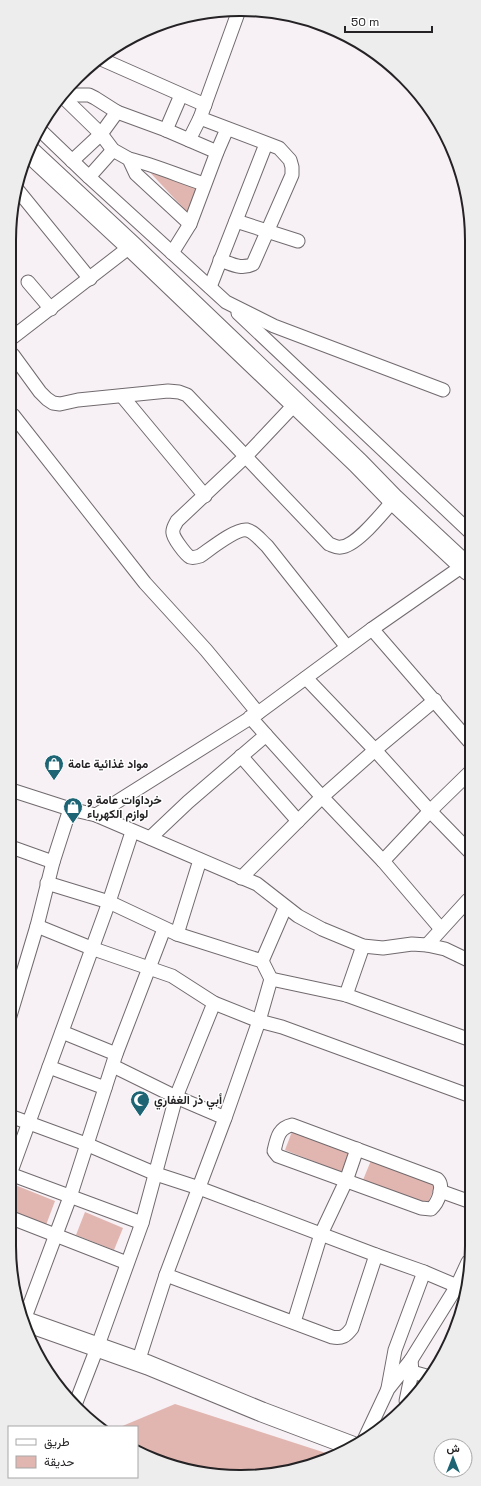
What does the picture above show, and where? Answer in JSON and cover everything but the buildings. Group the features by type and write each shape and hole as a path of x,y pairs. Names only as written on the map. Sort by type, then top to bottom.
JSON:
{"main road":[{"path":"33,155 296,403 394,500 465,562"},
{"path":"30,1322 97,1348 148,1365 262,1412 346,1444"}],"street":[{"path":"189,140 200,118 237,16"},
{"path":"105,61 205,105"},
{"path":"69,96 89,95 117,112 166,130 217,152"},
{"path":"166,130 181,95"},
{"path":"67,99 101,134 113,150 129,158 151,164 176,175 204,184"},
{"path":"72,161 101,134 117,112"},
{"path":"200,118 282,151 290,160 292,167 292,175 253,264 246,267 240,267 220,260"},
{"path":"172,253 190,224 204,184 227,128"},
{"path":"43,133 89,177 210,286 465,528"},
{"path":"210,286 266,144"},
{"path":"89,177 113,150"},
{"path":"129,158 136,174 190,224"},
{"path":"21,194 90,279"},
{"path":"236,222 298,241"},
{"path":"16,335 131,246"},
{"path":"28,282 51,309"},
{"path":"226,302 274,326 443,390"},
{"path":"16,359 40,392 53,403 60,404 78,400 168,391 180,392 187,395 329,544 339,548 349,546 362,536 394,500"},
{"path":"122,396 205,496"},
{"path":"296,403 246,456 177,521 173,529 174,537 186,554 190,557 200,556 239,531 248,531 253,533 267,546 347,647"},
{"path":"16,419 145,583 206,650 254,715 266,735 383,861 441,930"},
{"path":"96,815 254,715 372,629 465,565"},
{"path":"372,629 465,736"},
{"path":"306,678 375,750 465,849"},
{"path":"241,878 322,797 435,700"},
{"path":"150,838 188,802 266,735"},
{"path":"241,756 298,821"},
{"path":"383,861 430,811 465,777"},
{"path":"16,792 70,809 96,815 132,832 150,838 256,884 270,894 285,908 298,916 322,929 363,946 383,948 412,944 427,945 445,949 465,959"},
{"path":"16,985 37,926 47,883 70,809"},
{"path":"16,1160 91,948 109,902 132,832"},
{"path":"16,849 53,862"},
{"path":"27,1313 70,1197 114,1060 150,968 170,931 200,860"},
{"path":"47,883 109,902 170,931 262,961 271,979 259,1021 225,1118 166,1275 138,1362"},
{"path":"427,945 465,903"},
{"path":"262,961 285,908"},
{"path":"37,926 91,948 172,976 214,1003 259,1021 282,1027 465,1094"},
{"path":"346,995 363,946"},
{"path":"271,979 346,995 465,1038"},
{"path":"77,1399 142,1223 176,1097 214,1003"},
{"path":"62,1032 114,1060 176,1097 225,1118"},
{"path":"50,1067 105,1088"},
{"path":"16,1118 86,1144 156,1174 199,1188 424,1272 457,1286"},
{"path":"292,1125 357,1149 432,1176 440,1182 441,1186 434,1206 431,1209 426,1210 278,1156 274,1151 281,1130 292,1125"},
{"path":"294,1322 321,1234 346,1181 357,1149"},
{"path":"16,1178 142,1223"},
{"path":"440,1191 465,1199"},
{"path":"16,1220 127,1263"},
{"path":"166,1275 332,1337 340,1338 346,1335 352,1328 376,1255"},
{"path":"369,1429 388,1389 395,1350 424,1272"},
{"path":"388,1389 411,1366 457,1286 463,1272"},
{"path":"411,1366 424,1374"},
{"path":"407,1396 411,1366"}],"green space":[{"path":"144,166 197,184 189,214"},
{"path":"293,1129 351,1152 343,1173 285,1150"},
{"path":"372,1158 436,1184 427,1205 363,1180"},
{"path":"16,1185 55,1201 46,1225 16,1213"},
{"path":"85,1212 123,1228 114,1250 76,1235"},
{"path":"175,1404 326,1453 284,1466 255,1470 226,1470 197,1466 155,1453 138,1445 138,1426 122,1426"}],"place":[{"name":"مواد غذائية عامة","path":"54,781"},
{"name":"خرداوات عامة و لوازم الكهرباء","path":"73,824"},
{"name":"أبي ذر الغفاري","path":"140,1117"}]}
